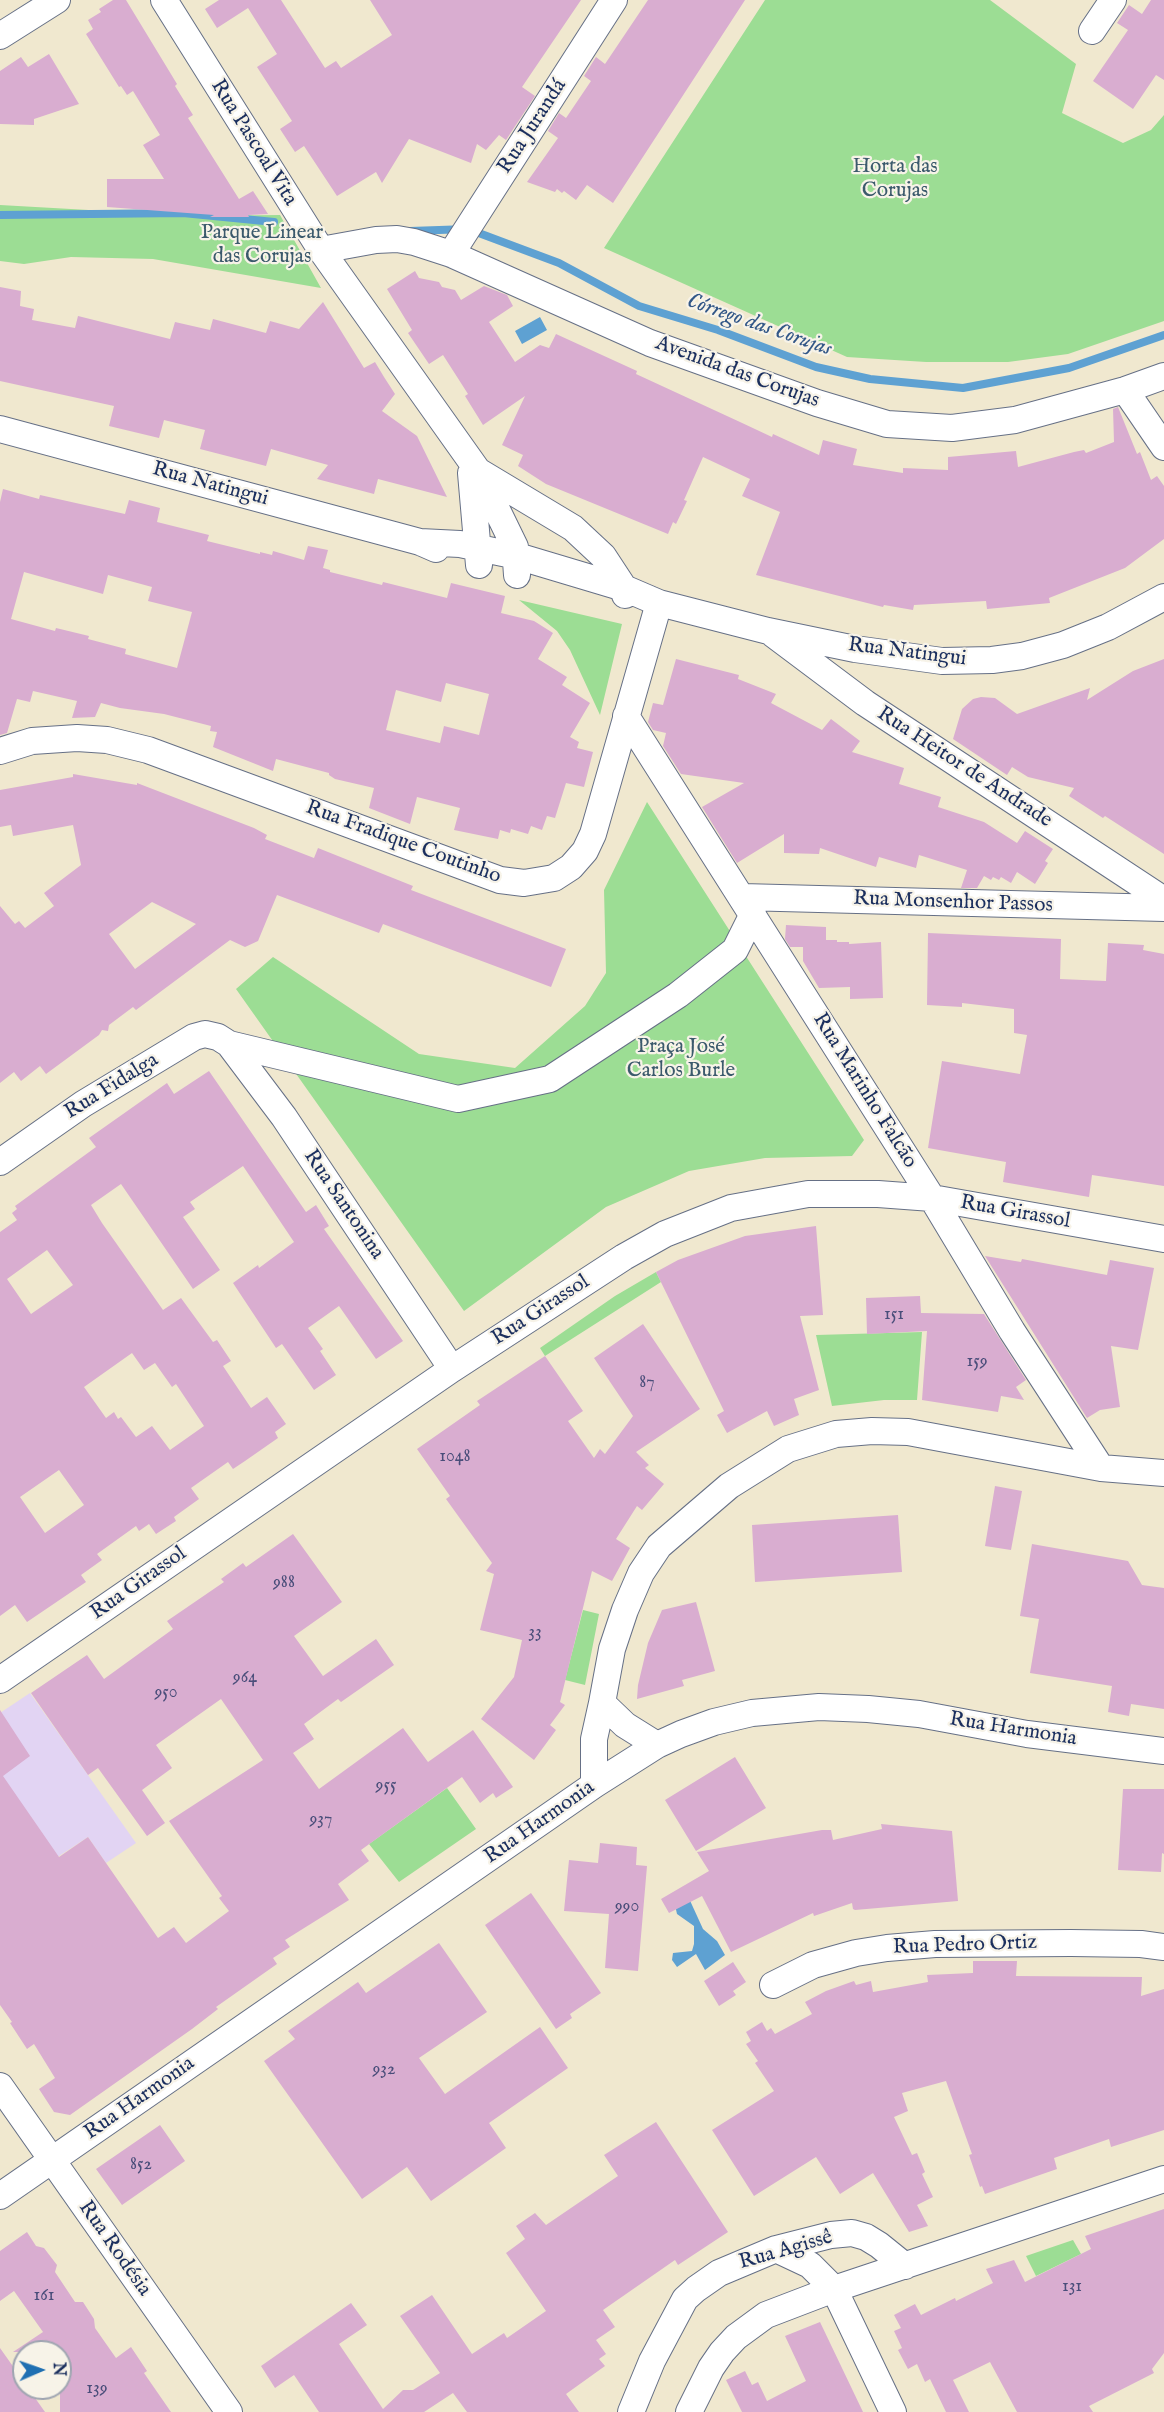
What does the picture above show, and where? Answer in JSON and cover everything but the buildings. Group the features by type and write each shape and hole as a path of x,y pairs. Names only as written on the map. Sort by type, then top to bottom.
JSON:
{"street":[{"path":"0,36 57,0"},
{"name":"Rua Pascoal Vita","path":"164,0 321,250 474,465 511,538 517,566"},
{"name":"Rua Jurandá","path":"455,247 614,0"},
{"path":"1092,31 1113,0"},
{"name":"Avenida das Corujas","path":"321,250 376,240 397,239 455,247 650,343 817,403 887,424 952,428 1015,420 1125,390 1164,376"},
{"path":"1125,390 1164,447"},
{"name":"Rua Natingui","path":"0,429 420,542 460,544 479,557 768,630 855,649 942,661 992,660 1022,656 1063,645 1108,627 1164,597"},
{"name":"Rua Pascoal Vita","path":"474,465 479,557"},
{"name":"Rua Pascoal Vita","path":"474,465 573,528 603,556 638,597"},
{"name":"Rua Fradique Coutinho","path":"0,751 32,741 77,738 106,740 148,750 500,880 524,883 554,878 571,867 585,851 603,805 626,716 638,597"},
{"name":"Rua Heitor de Andrade","path":"768,630 865,703 1164,900"},
{"name":"Rua Marinho Falcão","path":"626,716 932,1198 1012,1331 1101,1468"},
{"name":"Rua Monsenhor Passos","path":"747,905 1164,908"},
{"name":"Rua Fidalga","path":"0,1162 83,1104 194,1037 205,1034 218,1037 229,1044 458,1099 550,1079 678,995 735,950 747,905"},
{"name":"Rua Santonina","path":"229,1044 284,1116 452,1369"},
{"name":"Rua Girassol","path":"0,1680 452,1369 624,1257 665,1234 731,1208 808,1194 879,1194 932,1198 1164,1239"},
{"path":"594,1785 594,1739 612,1649 625,1610 641,1574 659,1546 729,1485 788,1449 836,1434 873,1431 908,1432 1101,1468 1164,1473"},
{"path":"602,1703 625,1725 657,1745"},
{"name":"Rua Harmonia","path":"0,2196 594,1785 657,1745 714,1722 752,1713 819,1707 868,1709 919,1714 1027,1734 1164,1751"},
{"name":"Rua Pedro Ortiz","path":"773,1985 813,1965 856,1953 887,1948 946,1944 1141,1944 1164,1947"},
{"name":"Rua Rodésia","path":"0,2086 229,2412"},
{"path":"689,2412 711,2368 736,2337 766,2315 834,2289 1164,2178"},
{"name":"Rua Agissê","path":"631,2412 652,2361 685,2299 719,2273 776,2249 831,2235 852,2234 866,2237 879,2245 904,2266"},
{"path":"776,2249 810,2265 834,2289 893,2412"}],"shaded area":[{"path":"30,1693 136,1843 106,1863 88,1837 27,1877 6,1846 0,1713"}],"green space":[{"name":"Horta das Corujas","path":"765,0 990,0 1076,64 1062,113 1123,143 1151,130 1164,115 1164,321 1068,354 1008,362 926,362 847,357 604,248"},
{"name":"Parque Linear das Corujas","path":"0,205 195,216 280,215 321,288 153,259 71,257 24,264 0,261"},
{"path":"519,600 622,624 600,715 570,650 557,631"},
{"name":"Praça José Carlos Burle","path":"647,802 864,1140 852,1156 765,1158 689,1171 606,1207 464,1311 236,989 273,957 419,1054 515,1068 585,1006 606,973 604,890"},
{"path":"656,1272 661,1282 545,1356 540,1348 615,1296"},
{"path":"922,1332 917,1400 884,1400 832,1406 816,1335"},
{"path":"583,1610 599,1614 585,1685 565,1680"},
{"path":"447,1788 476,1829 399,1882 369,1844"},
{"path":"1073,2240 1081,2254 1036,2276 1026,2256"}],"water":[{"path":"540,317 547,330 522,344 515,331"},
{"path":"687,1894 703,1929 717,1941 725,1955 705,1970 696,1954 677,1967 672,1960 673,1953 692,1951 694,1944 694,1926 677,1914 675,1905"}],"waterway":[{"path":"0,215 183,213 274,222"},
{"name":"Córrego das Corujas","path":"410,231 468,229 559,263 639,306 718,330 816,367 870,379 963,388 1069,368 1164,335"}]}
